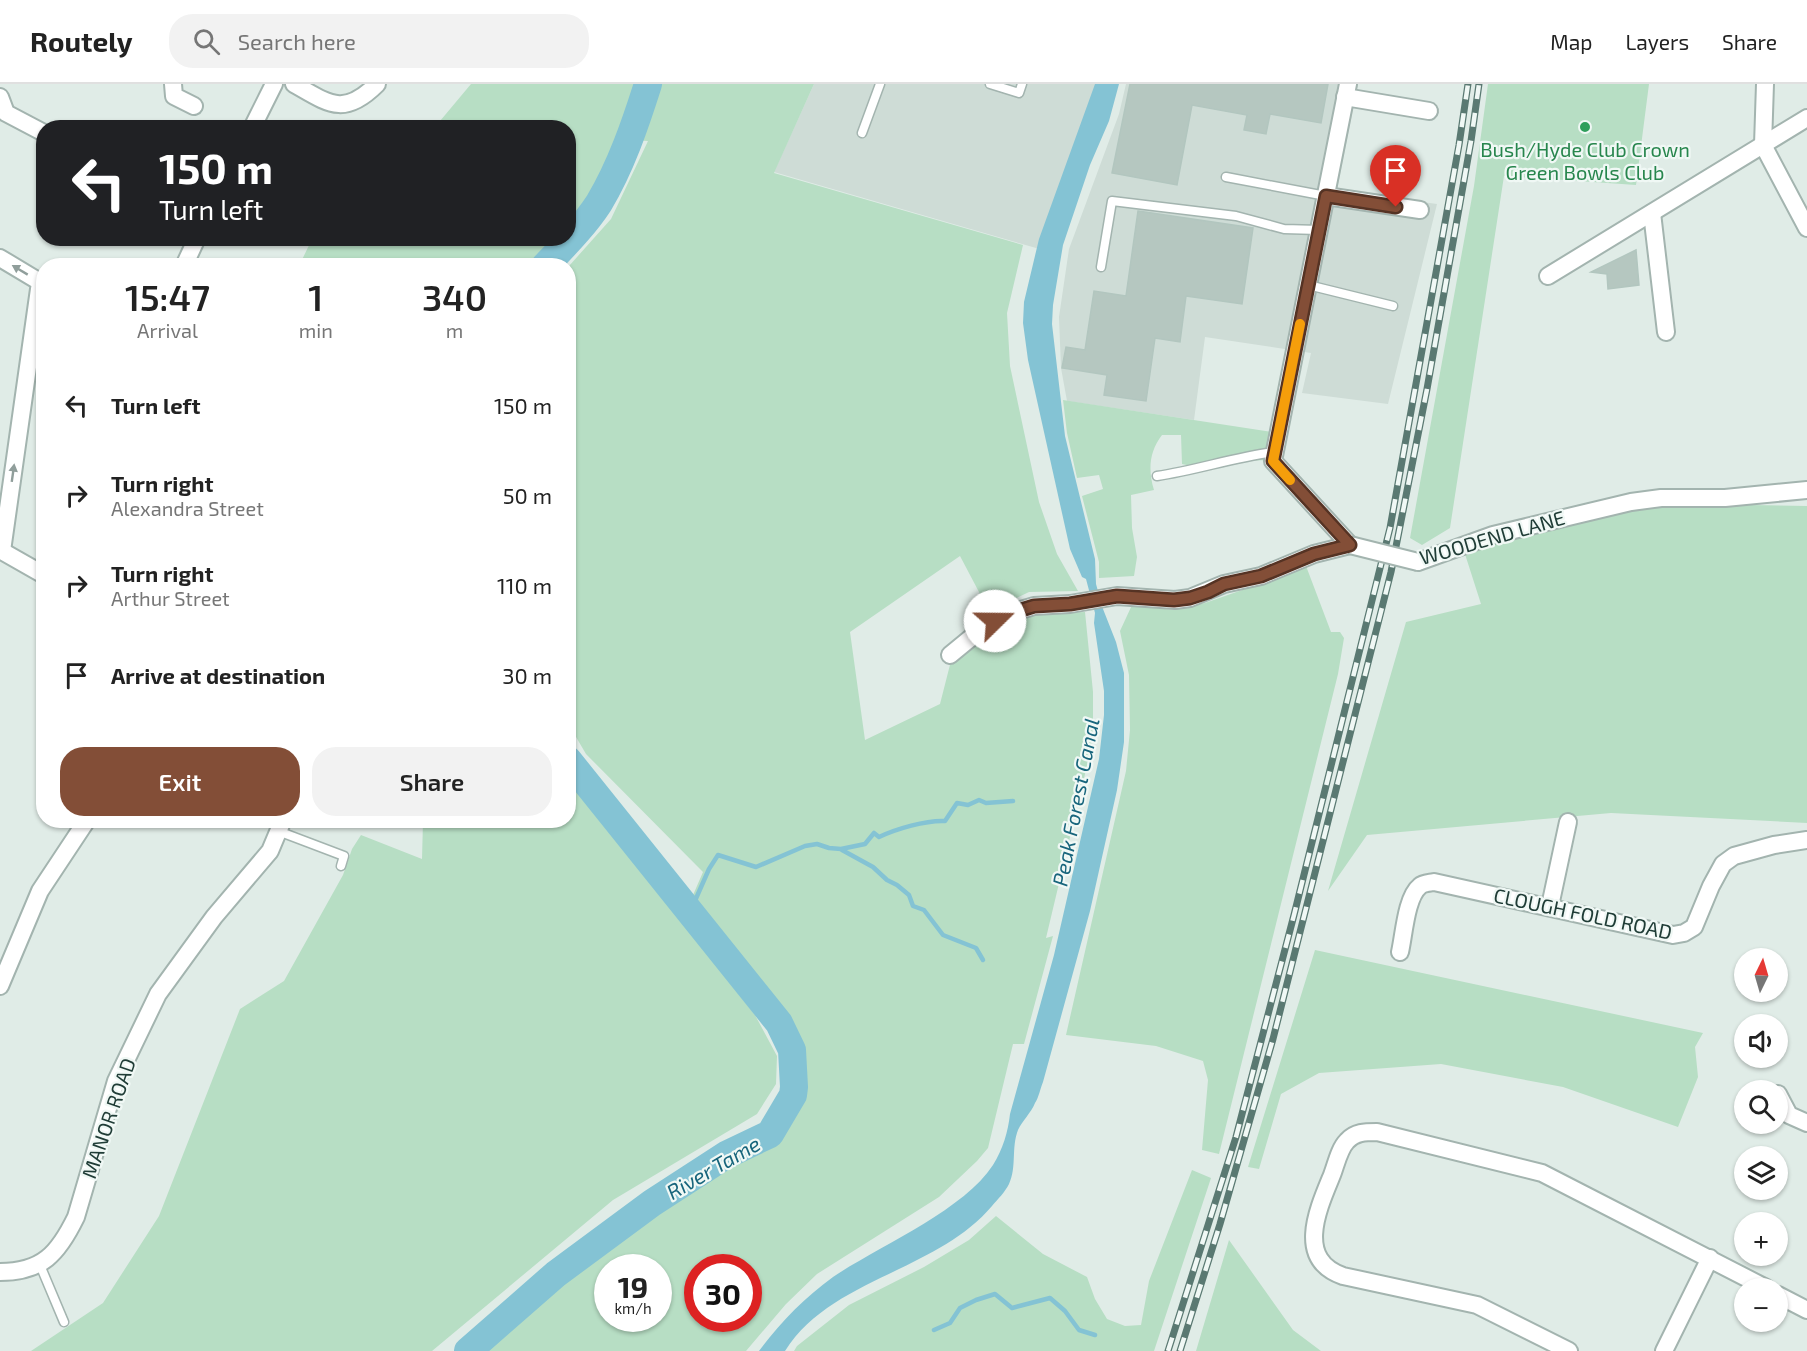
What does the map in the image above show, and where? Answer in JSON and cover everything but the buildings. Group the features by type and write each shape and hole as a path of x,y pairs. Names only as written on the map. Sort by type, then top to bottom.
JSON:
{"street":[{"path":"173,84 174,96 194,106"},
{"path":"256,120 274,84"},
{"path":"294,84 327,103 345,105 357,100 377,84"},
{"path":"1765,84 1763,145 1807,228"},
{"path":"1350,545 1274,457 1347,90 1429,111"},
{"path":"0,97 6,113 36,129"},
{"path":"1548,276 1807,118"},
{"path":"1326,196 1420,210"},
{"path":"1652,213 1666,332"},
{"path":"0,258 36,280"},
{"path":"36,310 1,551 36,571"},
{"name":"WOODEND LANE","path":"950,655 978,632 1005,615 1034,606 1079,603 1117,596 1174,600 1190,598 1224,584 1261,576 1314,554 1350,545 1418,562 1493,535 1630,502 1661,498 1725,498 1807,490"},
{"path":"1550,906 1568,822"},
{"path":"0,986 40,891 82,828"},
{"name":"MANOR ROAD","path":"40,1265 67,1235 76,1217 116,1081 158,994 214,917 270,850 279,828"},
{"name":"CLOUGH FOLD ROAD","path":"1400,952 1411,898 1419,886 1426,883 1434,882 1673,934 1684,933 1694,927 1723,864 1734,856 1774,845 1807,840"},
{"path":"1788,1113 1807,1123"},
{"path":"1569,1351 1477,1305 1343,1276 1332,1272 1322,1263 1314,1245 1314,1228 1322,1198 1346,1142 1356,1134 1365,1131 1377,1132 1542,1173 1747,1278"},
{"path":"1664,1351 1710,1258"},
{"path":"0,1272 23,1270 40,1265"},
{"path":"1788,1300 1807,1310"}],"lane":[{"path":"862,133 880,84"},
{"path":"990,84 1019,93 1022,84"},
{"path":"1226,177 1326,196"},
{"path":"1101,267 1112,201 1236,216 1284,229 1319,230"},
{"path":"1308,285 1393,306"},
{"path":"1157,476 1195,470 1252,455 1274,457"},
{"path":"284,828 344,856 341,866"},
{"path":"40,1265 64,1322"}],"shaded area":[{"path":"814,84 1109,84 1050,252 774,172"},
{"path":"1126,84 1358,84 1337,190 1437,204 1388,404 1302,393 1311,353 1205,337 1194,420 1067,401 1061,368 1059,317 1069,249 1119,114"}],"green space":[{"path":"471,84 814,84 774,173 1023,245 1007,313 1010,366 1039,502 1057,554 1078,591 1029,592 989,611 960,556 850,632 865,740 940,704 953,653 1005,615 1085,612 1093,692 1093,731 1090,753 1046,938 1053,936 1024,1044 1013,1044 988,1148 977,1161 939,1197 817,1274 786,1304 746,1351 468,1351 556,1274 652,1203 726,1155 770,1134 793,1095 792,1050 779,1023 687,909 703,872 586,754 576,737 576,258 611,219 648,141 629,140 597,205 576,232 576,120 441,120"},
{"path":"1488,84 1649,84 1636,185 1504,176 1450,528 1422,545 1410,538 1474,186"},
{"path":"309,246 563,246 552,258 303,258"},
{"path":"1063,400 1279,433 1273,461 1204,466 1182,464 1181,435 1162,435 1154,448 1151,461 1154,490 1131,495 1132,528 1137,557 1134,576 1099,578 1099,562 1082,496 1103,489 1099,475 1077,478 1067,433"},
{"path":"1692,504 1807,506 1807,823 1611,813 1367,835 1328,891 1406,622 1481,604 1464,551 1585,519 1643,507"},
{"path":"1303,558 1331,632 1340,632 1344,638 1338,674 1219,1154 1202,1150 1208,1080 1203,1061 1156,1046 1066,1035 1126,771 1130,730 1129,675 1120,631 1132,605 1173,610 1205,603 1265,582"},
{"path":"576,769 601,800 590,805 755,1015 777,1056 776,1084 757,1114 613,1200 432,1351 31,1351 103,1303 159,1216 240,1009 284,981 343,875 352,849 361,835 422,859 423,828 576,828"},
{"path":"1315,950 1703,1033 1695,1047 1698,1077 1678,1127 1563,1087 1441,1064 1319,1073 1281,1094 1259,1169 1248,1167"},
{"path":"1192,1170 1211,1178 1154,1351 794,1351 797,1346 849,1305 924,1267 969,1240 996,1216 1043,1254 1087,1277 1095,1299 1107,1319 1125,1326 1141,1325 1149,1281"},
{"path":"1229,1240 1293,1330 1321,1351 1196,1351"}],"water":[{"path":"1095,84 1119,84 1109,121 1090,165 1063,245 1052,324 1065,436 1095,559 1096,584 1124,673 1124,742 1117,790 1090,911 1043,1082 1038,1098 1018,1130 1011,1178 1003,1193 969,1228 942,1246 856,1290 829,1307 805,1327 785,1351 759,1351 793,1311 822,1285 919,1227 962,1198 993,1165 1000,1153 1006,1134 1054,955 1099,759 1104,691 1094,623 1095,613 1086,579 1082,577 1070,549 1028,360 1023,323 1024,302 1039,239"}],"waterway":[{"name":"River Tame","path":"576,232 607,189 633,130 648,84"},
{"name":"River Tame","path":"552,258 563,246"},
{"name":"River Tame","path":"468,1351 556,1274 652,1203 726,1155 770,1134 793,1095 792,1050 779,1023 576,770"},
{"path":"690,912 709,869 718,855 756,867 805,846 817,844 841,849 865,844 874,833 879,837 911,826 945,821 957,803 968,805 979,800 986,803 1013,801"},
{"path":"842,850 873,867 887,880 897,885 909,895 913,906 924,910 943,935 976,948 983,960"},
{"path":"934,1330 950,1323 960,1308 995,1294 1012,1308 1050,1298 1065,1311 1079,1330 1095,1335"}],"railway":[{"path":"1168,1351 1236,1137 1294,915 1390,528 1468,84"},
{"path":"1180,1351 1220,1224 1273,1039 1391,572 1427,389 1479,84"}],"slow traffic":[{"path":"1290,480 1273,461 1300,324"}],"place":[{"name":"Bush/Hyde Club Crown Green Bowls Club","path":"1585,127"}],"route":[{"path":"995,621 1005,615 1034,606 1070,604 1117,596 1174,600 1190,598 1224,584 1261,576 1314,554 1350,545 1273,461 1326,196 1396,207"}],"water label":[{"name":"Peak Forest Canal","path":"1075,802"}]}
